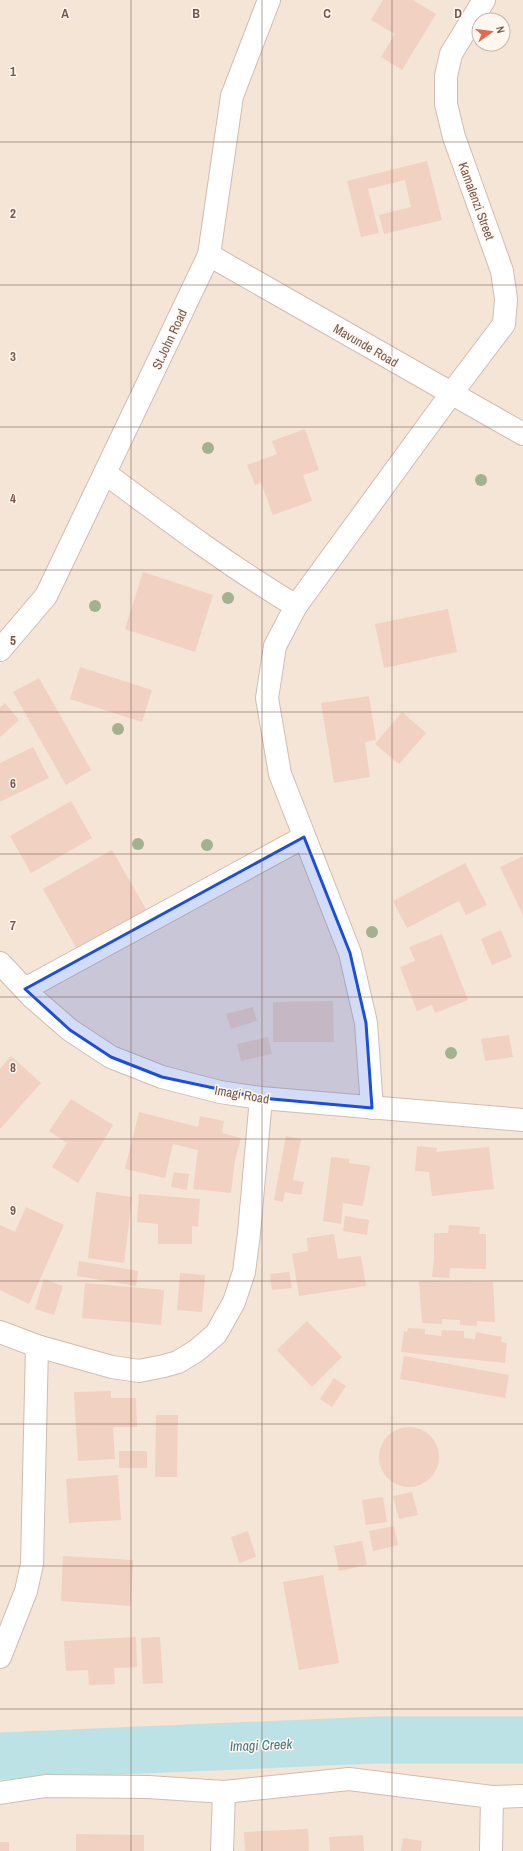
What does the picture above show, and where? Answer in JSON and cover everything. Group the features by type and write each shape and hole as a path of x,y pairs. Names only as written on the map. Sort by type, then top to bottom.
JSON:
{"street":[{"name":"St.John Road","path":"0,650 46,596 209,255 232,96 269,0"},
{"name":"Kamalenzi Street","path":"372,1108 366,1022 350,953 280,774 267,698 275,646 296,606 504,324 514,294 502,271 454,137 446,104 446,76 451,54 484,0"},
{"name":"Mavunde Road","path":"209,255 523,434"},
{"path":"106,473 189,536 249,578 296,606"},
{"path":"25,989 304,837"},
{"name":"Imagi Road","path":"3,971 70,1030 111,1057 162,1077 220,1092 261,1098 523,1120"},
{"path":"0,1332 37,1346 112,1367 139,1371 178,1362 196,1351 216,1334 234,1302 244,1272 261,1098"},
{"path":"0,1657 26,1591 32,1564 37,1346"},
{"path":"0,1793 46,1786 148,1788 224,1792 349,1779 492,1797 523,1796"},
{"path":"222,1851 224,1792"},
{"path":"491,1851 492,1797"}],"highlighted area":[{"path":"304,837 350,953 366,1023 372,1108 261,1098 162,1077 111,1057 70,1030 25,989"}],"shaded area":[{"path":"0,0 523,0 523,1851 0,1851"}],"building":[{"path":"383,0 413,0 436,14 402,70 381,57 395,34 371,20"},
{"path":"427,161 442,220 384,234 379,215 411,207 405,180 368,189 379,233 361,237 347,181"},
{"path":"305,429 319,470 303,475 312,501 273,515 261,483 255,485 247,465 277,454 272,441"},
{"path":"143,572 213,595 195,652 125,629"},
{"path":"448,609 457,652 384,668 375,624"},
{"path":"80,667 152,690 142,722 70,699"},
{"path":"39,678 91,770 66,785 13,692"},
{"path":"369,696 376,740 365,742 370,777 334,783 321,703"},
{"path":"5,703 19,720 0,737 0,707"},
{"path":"402,712 426,733 399,764 375,744"},
{"path":"33,747 49,778 0,802 0,763"},
{"path":"71,801 92,838 31,873 10,836"},
{"path":"112,850 151,918 82,958 43,889"},
{"path":"523,856 523,915 500,867"},
{"path":"465,863 487,905 466,915 459,901 407,928 393,901"},
{"path":"501,930 512,957 492,965 481,939"},
{"path":"442,934 468,1000 435,1013 432,1005 417,1011 400,967 415,961 409,947"},
{"path":"333,1001 334,1042 273,1042 273,1002"},
{"path":"253,1007 257,1021 231,1029 226,1014"},
{"path":"509,1035 513,1057 485,1061 481,1039"},
{"path":"268,1037 272,1054 241,1061 237,1044"},
{"path":"11,1056 41,1083 0,1129 0,1069"},
{"path":"71,1099 113,1125 78,1183 52,1167 67,1143 49,1131"},
{"path":"139,1112 198,1127 200,1116 224,1121 222,1133 241,1138 235,1160 231,1193 193,1189 198,1150 173,1144 165,1178 125,1169"},
{"path":"286,1136 301,1139 293,1180 304,1182 301,1195 285,1192 283,1202 274,1200"},
{"path":"417,1146 437,1148 436,1152 489,1147 494,1189 432,1196 429,1172 415,1171"},
{"path":"331,1157 349,1159 349,1163 370,1166 363,1206 343,1203 341,1224 323,1221"},
{"path":"174,1172 189,1174 187,1190 171,1187"},
{"path":"96,1192 132,1197 124,1263 88,1258"},
{"path":"139,1194 200,1199 198,1227 192,1226 192,1244 158,1244 158,1224 137,1222"},
{"path":"26,1207 64,1225 29,1304 0,1290 0,1225 15,1232"},
{"path":"345,1216 369,1220 367,1235 343,1231"},
{"path":"449,1225 480,1227 479,1234 486,1234 486,1269 450,1268 449,1278 432,1277 434,1233 448,1233"},
{"path":"334,1234 338,1259 361,1256 366,1286 299,1296 292,1254 308,1251 307,1238"},
{"path":"79,1261 138,1271 136,1286 77,1276"},
{"path":"289,1272 292,1288 272,1290 270,1274"},
{"path":"180,1273 205,1275 202,1312 177,1310"},
{"path":"44,1279 63,1286 54,1315 35,1309"},
{"path":"419,1281 493,1282 495,1322 477,1321 477,1326 460,1325 460,1320 442,1319 442,1324 422,1323"},
{"path":"85,1283 164,1290 161,1325 82,1318"},
{"path":"307,1321 342,1357 312,1387 277,1350"},
{"path":"408,1328 425,1329 425,1334 441,1336 442,1330 464,1331 464,1338 475,1339 476,1332 502,1337 501,1342 507,1343 505,1363 401,1352 404,1331 407,1332"},
{"path":"404,1356 509,1375 505,1398 400,1379"},
{"path":"334,1378 346,1386 332,1407 320,1399"},
{"path":"111,1391 111,1398 136,1398 137,1427 113,1427 115,1459 78,1461 74,1392"},
{"path":"156,1415 178,1415 177,1477 155,1477"},
{"path":"403,1427 415,1427 426,1432 434,1440 439,1451 437,1469 426,1482 415,1487 403,1487 392,1482 384,1474 379,1463 379,1451 384,1440 392,1432"},
{"path":"119,1451 147,1451 147,1468 119,1468"},
{"path":"118,1475 121,1520 69,1523 66,1479"},
{"path":"412,1492 418,1515 399,1519 393,1496"},
{"path":"383,1497 387,1522 366,1525 362,1500"},
{"path":"394,1526 398,1545 373,1551 369,1531"},
{"path":"248,1531 256,1557 239,1563 231,1537"},
{"path":"362,1541 367,1565 339,1571 334,1546"},
{"path":"63,1556 133,1560 131,1606 61,1601"},
{"path":"323,1575 339,1663 299,1670 283,1582"},
{"path":"136,1637 137,1667 114,1668 115,1684 89,1685 88,1670 66,1671 64,1641"},
{"path":"160,1637 163,1683 143,1684 141,1638"},
{"path":"308,1829 309,1851 245,1851 244,1832"},
{"path":"76,1834 144,1835 144,1851 76,1851"},
{"path":"363,1835 364,1851 330,1851 329,1837"},
{"path":"403,1838 422,1841 421,1851 401,1851"},
{"path":"0,1842 9,1842 9,1851 0,1851"}],"waterway":[{"name":"Imagi Creek","path":"0,1756 376,1740 523,1740"}]}
